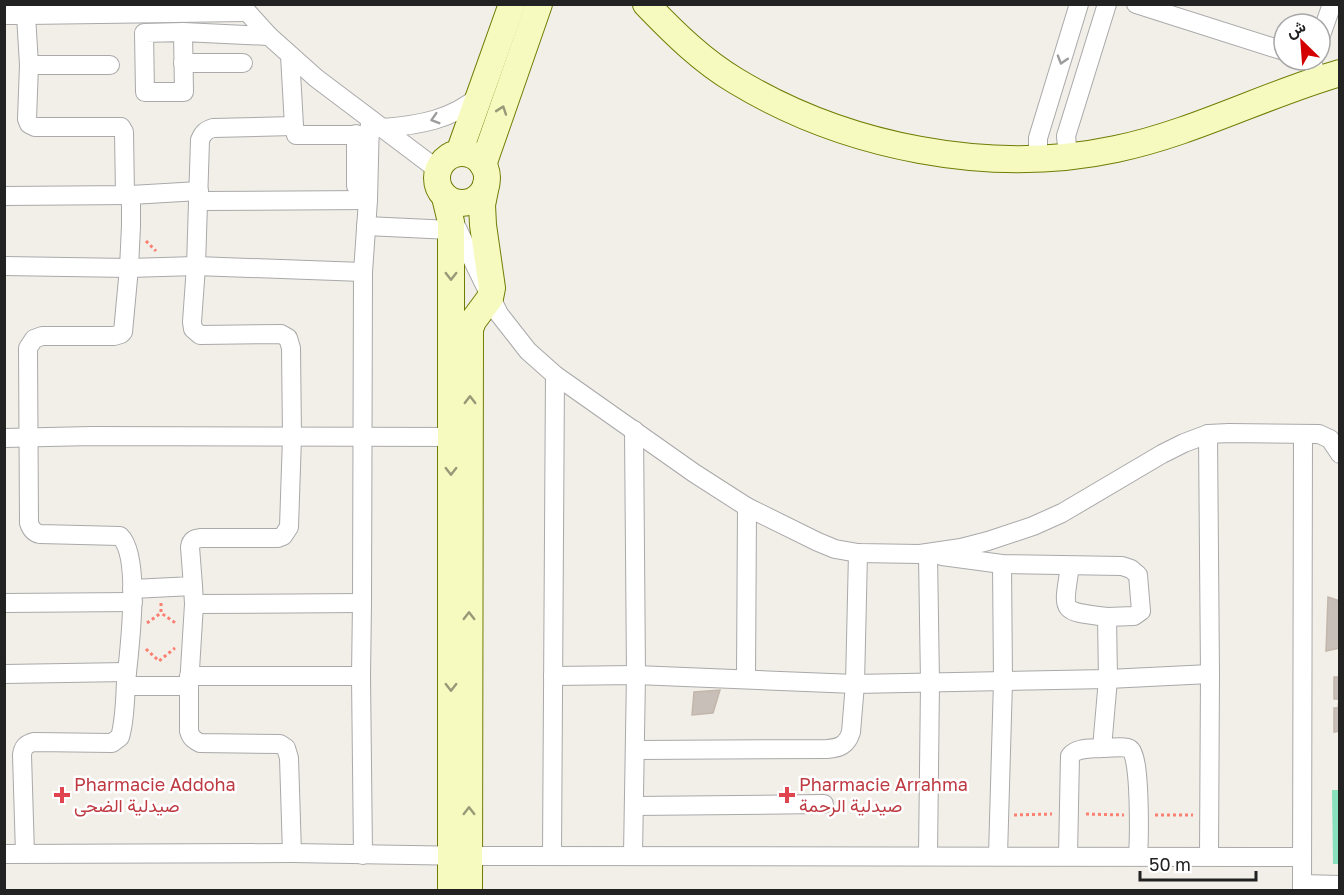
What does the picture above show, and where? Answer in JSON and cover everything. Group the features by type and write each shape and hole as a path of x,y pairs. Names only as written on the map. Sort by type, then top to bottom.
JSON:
{"street":[{"path":"459,153 512,4"},
{"path":"460,437 470,329 473,321 490,298 492,288 483,225 484,175 539,4"},
{"path":"646,4 699,54 734,80 773,102 817,121 878,141 927,152 983,159 1038,159 1115,149 1206,122 1321,72"},
{"path":"1038,159 1038,138 1079,4"},
{"path":"1068,156 1066,136 1107,4"},
{"path":"1136,4 1272,47"},
{"path":"4,15 143,15 244,8 269,36 369,129 438,170"},
{"path":"25,854 23,749 34,742 112,743 120,737 133,595 126,546 120,536 40,534 32,530 29,523 28,348 30,342 42,336 114,336 121,334 124,328 129,268 128,195 123,129 119,127 32,126 27,122 26,15"},
{"path":"143,15 145,92 184,92 183,32"},
{"path":"144,33 183,32 269,36"},
{"path":"290,55 296,135 412,125 455,112 481,94"},
{"path":"183,63 243,63"},
{"path":"28,65 110,65"},
{"path":"292,854 289,758 286,748 280,744 205,743 194,740 189,731 189,681 194,604 190,543 201,538 278,538 283,536 287,531 289,520 292,437 291,348 288,338 281,334 205,336 193,329 201,140 204,132 213,128 294,126"},
{"path":"363,855 361,676 363,272 366,226 362,200 369,129"},
{"path":"451,891 460,856 460,437 448,212 453,201 461,203 470,201 483,191 484,175 479,160 473,156 459,153 452,155 438,170 438,184 448,212 490,298 517,339 555,375 694,473 747,507 835,549 858,553 924,554 1002,564 1122,566 1138,575 1141,611 1134,616 1107,617 1072,612 1065,604 1070,566"},
{"path":"4,196 128,195 362,200"},
{"path":"366,226 448,212"},
{"path":"4,266 129,268 196,266 363,272"},
{"path":"552,855 555,375"},
{"path":"633,855 636,750 634,430"},
{"path":"1208,434 1209,856"},
{"path":"924,554 961,548 1033,526 1062,513 1162,454 1208,434 1325,436 1334,443 1340,454"},
{"path":"1303,434 1302,887 1340,885"},
{"path":"4,438 92,436 460,437"},
{"path":"747,507 747,679"},
{"path":"636,750 835,748 845,744 852,723 855,684 858,553"},
{"path":"924,554 930,683 928,856"},
{"path":"999,856 1003,681 1002,564"},
{"path":"4,603 133,595 162,586 193,585"},
{"path":"194,604 362,603"},
{"path":"1102,748 1108,679 1107,617"},
{"path":"4,674 189,681 361,676"},
{"path":"553,676 636,675 855,684 1108,679 1210,674"},
{"path":"1068,856 1070,756 1077,750 1102,748 1128,748 1132,751 1136,764 1139,814 1138,856"},
{"path":"634,806 824,804"},
{"path":"4,854 1302,856"},
{"path":"460,856 469,891"}],"path":[{"path":"130,636 159,661 192,633 161,613 162,586"},
{"path":"1000,814 1209,815"}],"green space":[{"path":"1332,790 1339,790 1339,864 1333,864"}],"building":[{"path":"1328,597 1340,601 1340,648 1326,651"},
{"path":"1334,677 1340,677 1340,731 1334,732 1334,708 1338,708 1339,699 1334,699"},
{"path":"720,690 713,713 692,715 694,692"}],"place":[{"name":"Pharmacie Addoha صيدلية الضحى","path":"62,795"},
{"name":"Pharmacie Arrahma صيدلية الرحمة","path":"787,795"}]}
